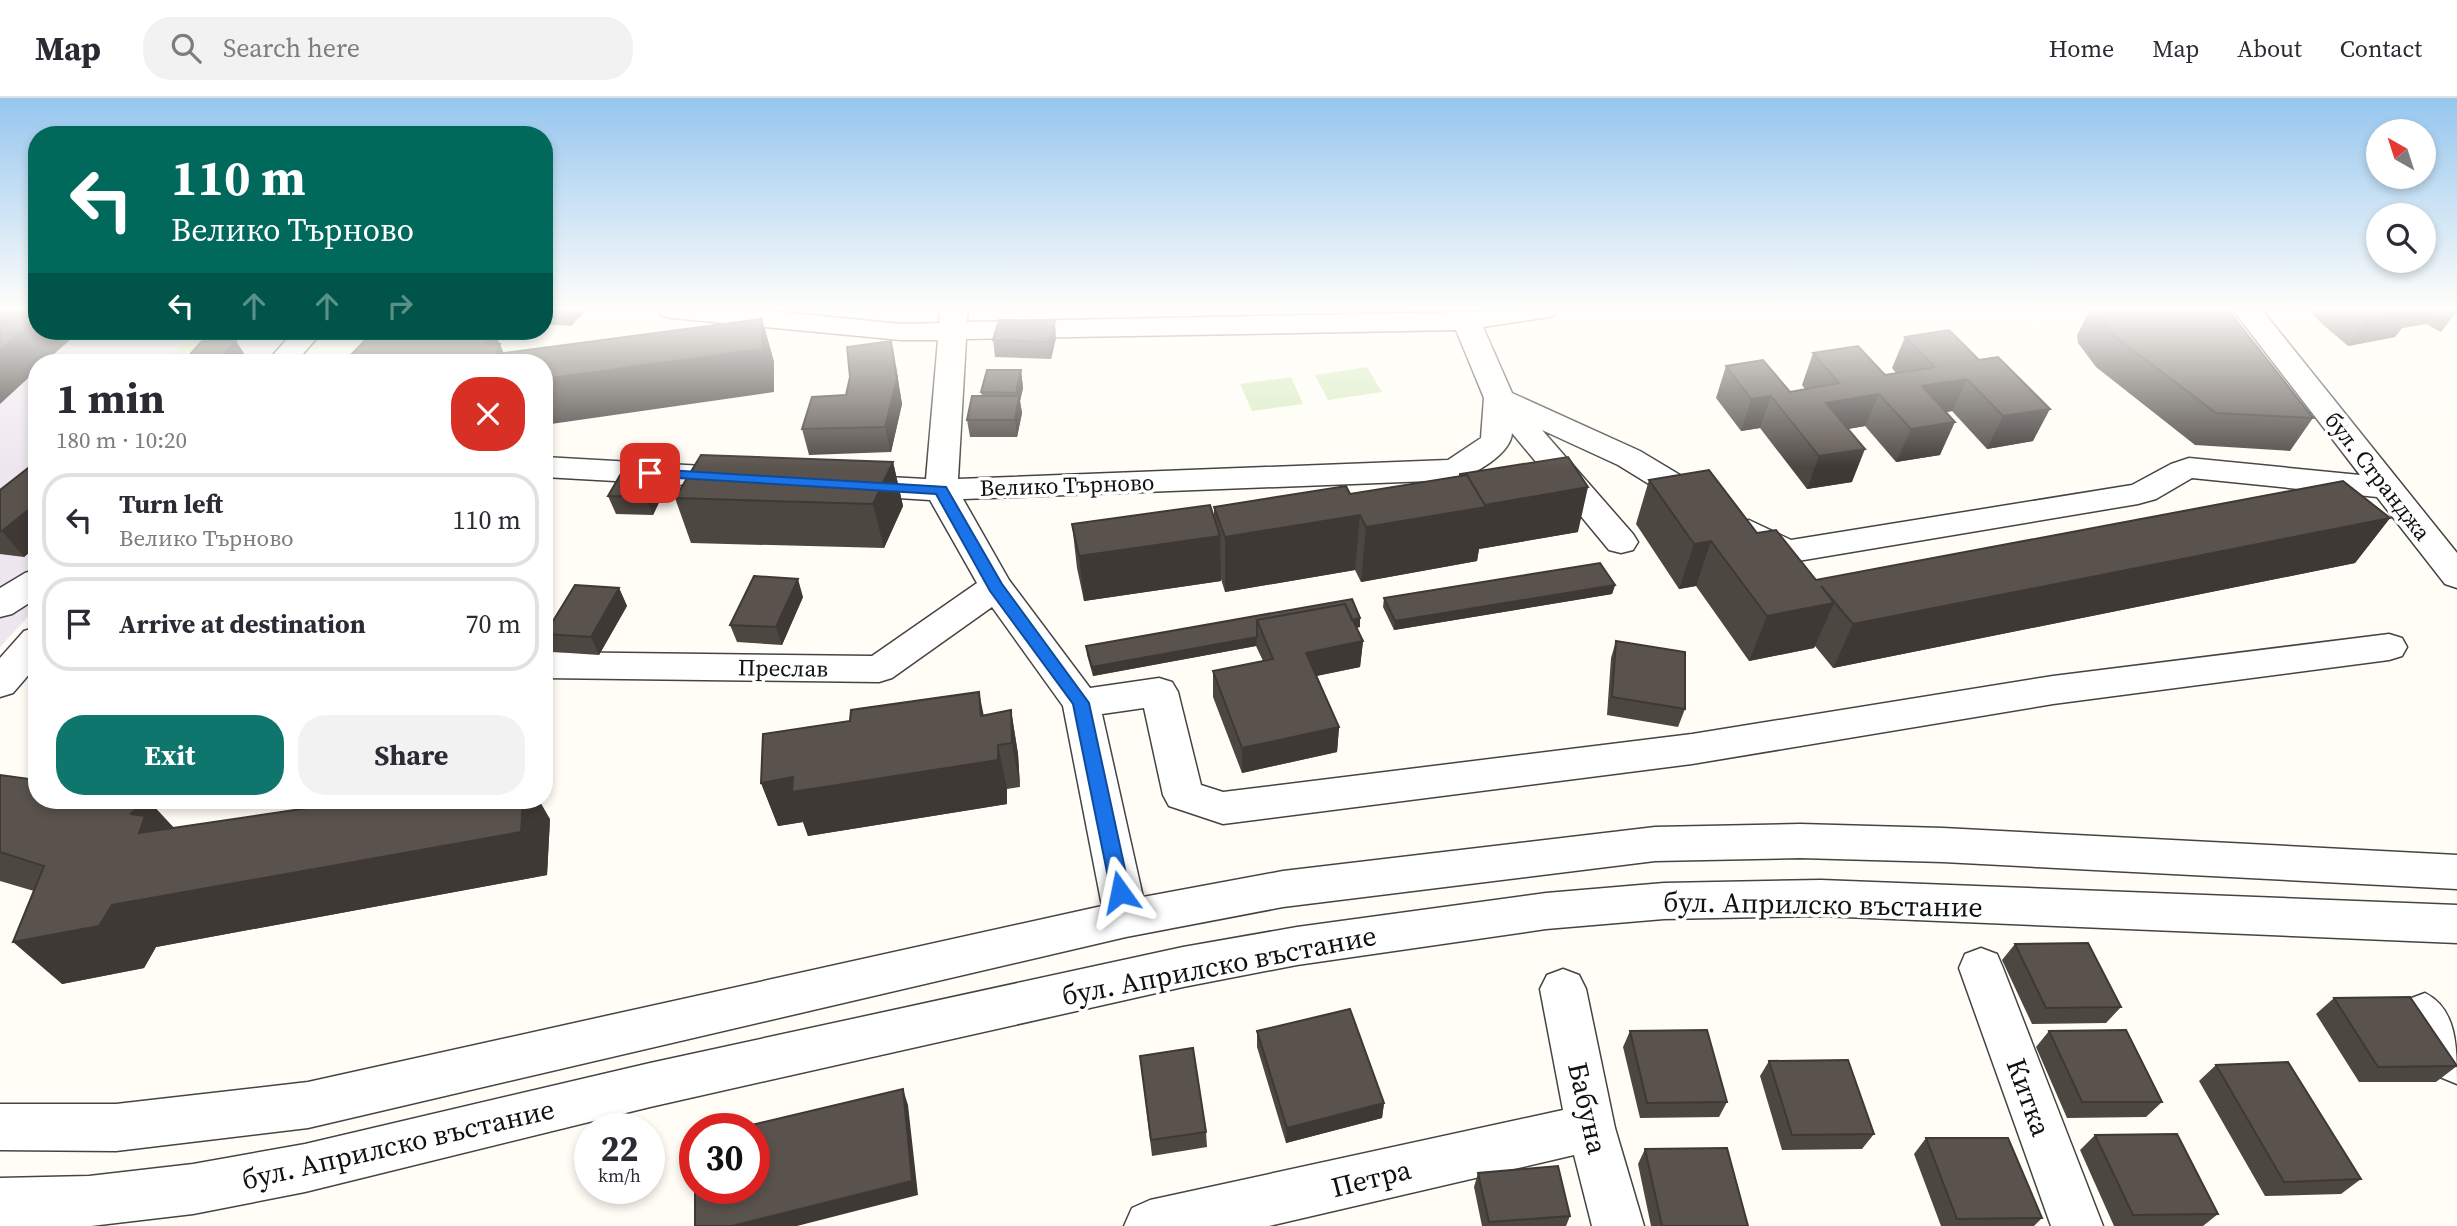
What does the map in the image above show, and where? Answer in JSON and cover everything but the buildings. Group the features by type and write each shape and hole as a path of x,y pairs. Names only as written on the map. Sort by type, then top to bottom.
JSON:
{"street":[{"path":"951,363 941,490 996,587 1081,703 1126,919"},
{"path":"1483,363 1499,398 1621,542"},
{"name":"бул. Странджа","path":"2288,363 2453,567"},
{"path":"1499,398 1629,458 1786,552 2138,495 2157,488 2176,472 2189,468 2387,488"},
{"name":"Велико Търново","path":"818,483 941,490 1455,470 1496,442 1500,418 1499,398"},
{"path":"553,468 763,480"},
{"path":"0,605 28,587"},
{"name":"Преслав","path":"553,665 879,669 996,587"},
{"path":"1081,703 1159,692 1183,795 1223,808 1692,749 2053,690 2389,647"},
{"path":"0,1127 94,1128 186,1122 308,1105 1126,919 1283,889 1655,844 1800,841 1943,845 2457,872"},
{"name":"бул. Априлско въстание","path":"0,1203 89,1201 180,1191 305,1168 650,1085 1183,967 1297,946 1546,911 1664,901 1821,898 2457,925"},
{"name":"Китка","path":"1981,968 2077,1226"},
{"name":"Бабуна","path":"1563,989 1591,1128 1618,1226"},
{"path":"2425,1014 2457,1062"},
{"name":"Петра","path":"1150,1226 1281,1200 1466,1154 1591,1128"}],"shaded area":[{"path":"0,363 28,363 28,617 0,647"}],"green space":[{"path":"1367,367 1382,392 1328,400 1315,375"},
{"path":"1291,377 1303,404 1252,411 1240,384"}],"route":[{"path":"650,473 941,490 996,587 1081,703 1120,892"}]}
